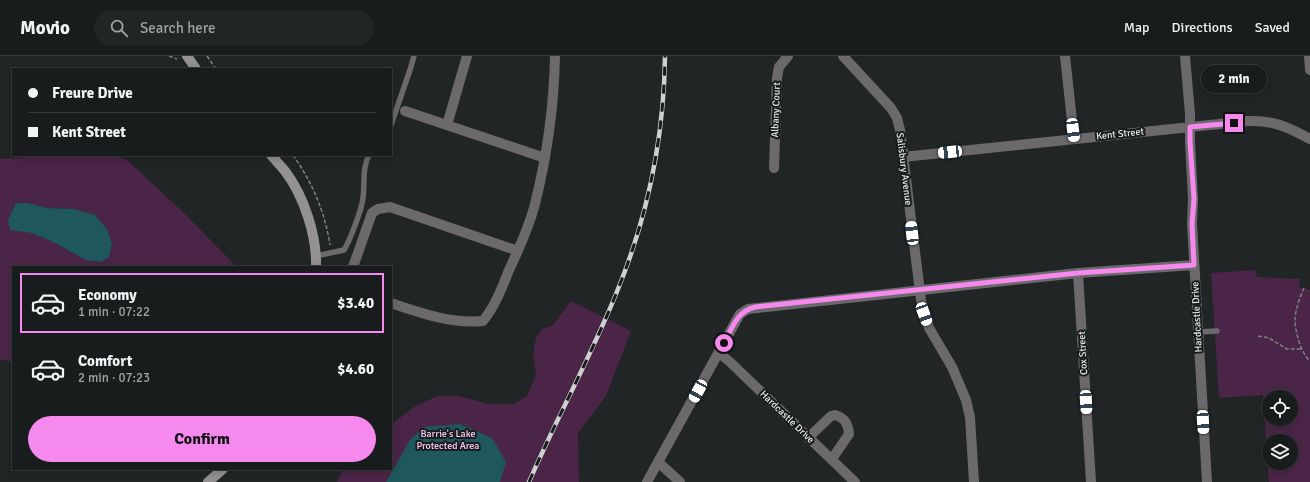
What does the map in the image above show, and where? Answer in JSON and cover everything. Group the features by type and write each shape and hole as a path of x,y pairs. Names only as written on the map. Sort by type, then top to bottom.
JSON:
{"main road":[{"path":"187,56 195,68"},
{"path":"272,156 286,172 301,198 311,225 316,256 316,266"},
{"path":"208,482 222,470"}],"street":[{"path":"447,125 467,56"},
{"path":"392,303 428,316 475,322 483,321 492,310 518,251 535,206 545,158 554,81 555,56"},
{"name":"Albany Court","path":"774,168 777,78 779,66 788,56"},
{"name":"Salisbury Avenue","path":"843,56 891,108 897,118 900,130 919,290 924,314 929,328 952,367 966,400 970,418 974,482"},
{"path":"1065,56 1074,139"},
{"name":"Hardcastle Drive","path":"1184,56 1190,114 1190,142 1194,199 1192,224 1207,482"},
{"path":"1309,56 1310,70"},
{"path":"405,111 545,158"},
{"name":"Kent Street","path":"903,157 1260,121 1280,124 1310,137"},
{"path":"352,266 372,213 378,209 390,207 518,251"},
{"path":"647,482 740,314 748,309 1078,273 1194,265"},
{"name":"Cox Street","path":"1078,273 1091,482"},
{"name":"Hardcastle Drive","path":"719,353 855,482"},
{"path":"808,438 831,416 835,415 843,419 848,426 849,434 832,459"},
{"path":"658,462 680,482"}],"lane":[{"path":"392,122 414,56"},
{"path":"316,256 344,250 363,200 365,162 368,156"},
{"path":"1198,332 1217,331"}],"path":[{"path":"207,56 215,68"},
{"path":"294,156 308,178 323,212 332,253"},
{"path":"1304,288 1295,318 1297,333 1302,349 1310,361"},
{"path":"1258,336 1269,338 1288,349 1302,349"}],"green space":[{"path":"43,156 117,156 127,160 182,211 236,266 12,266 12,362 7,360 0,360 0,159","holes":["28,203 47,208 74,209 95,215 107,229 112,244 109,257 86,260 53,242 32,233"]},
{"path":"1255,270 1257,277 1300,279 1299,288 1310,289 1310,482 1269,482 1268,470 1298,470 1298,434 1266,434 1265,426 1298,426 1298,390 1262,390 1262,395 1219,398 1211,273"},
{"name":"Barrie's Lake Protected Area","path":"571,301 631,331 606,396 578,433 579,482 337,482 343,470 392,470 392,423 414,407 437,396 459,396 488,404 514,404 527,396 536,375 533,353 536,338 542,329 552,326"}],"water":[{"path":"16,203 28,203 47,208 74,209 95,215 107,229 112,244 109,257 101,262 86,260 53,242 32,233 10,230 8,220"},
{"path":"460,424 492,438 506,462 500,482 386,482 410,440 424,427"}],"railway":[{"path":"529,482 608,314 629,261 638,233 646,204 658,145 664,86 665,56"}],"route":[{"path":"724,343 740,314 755,307 1078,273 1194,265 1192,224 1194,199 1190,127 1234,123"}]}
